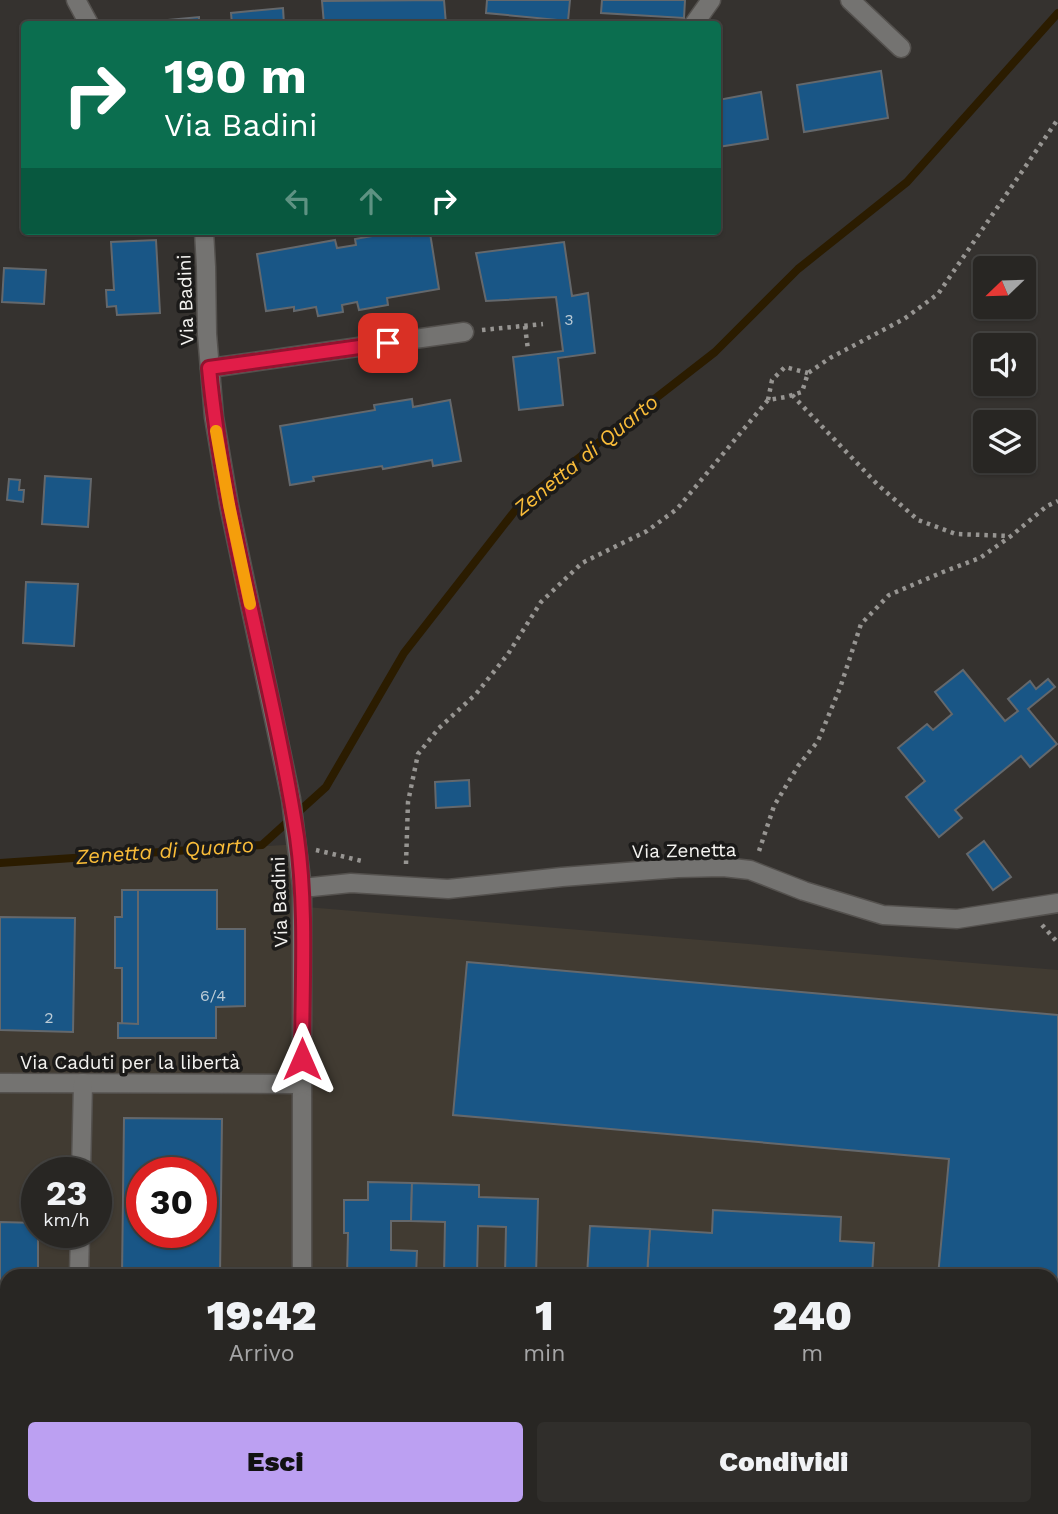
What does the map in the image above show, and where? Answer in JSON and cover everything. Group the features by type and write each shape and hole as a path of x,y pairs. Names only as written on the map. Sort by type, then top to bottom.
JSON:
{"street":[{"path":"76,0 87,21"},
{"path":"696,21 711,0"},
{"path":"850,0 901,48"},
{"name":"Via Badini","path":"204,235 207,334 214,417 229,505 291,799 302,888 302,1269"},
{"name":"Via Badini","path":"209,368 464,332"},
{"name":"Via Zenetta","path":"302,888 351,883 448,890 562,877 723,867 750,870 804,891 883,915 957,919 1058,903"},
{"name":"Via Caduti per la libertà","path":"0,1083 302,1084"},
{"path":"81,1157 83,1083"},
{"path":"79,1269 80,1248"}],"path":[{"path":"768,401 802,392 808,373 904,318 938,294 1058,119"},
{"path":"464,332 543,324"},
{"path":"525,326 528,349"},
{"path":"405,864 408,802 418,754 439,728 476,694 508,654 541,602 582,564 647,531 677,509 768,401 772,380 785,367 808,373"},
{"path":"792,395 877,484 918,520 956,534 1012,536"},
{"path":"758,852 774,806 798,766 818,741 861,624 889,595 980,558 1012,536 1047,506 1058,501"}],"shaded area":[{"path":"302,844 306,907 1058,970 1058,1269 0,1269 0,861"}],"building":[{"path":"444,0 446,21 324,21 322,1"},
{"path":"487,0 570,0 568,21 486,13"},
{"path":"602,0 685,0 684,18 601,13"},
{"path":"283,8 284,21 232,21 231,13"},
{"path":"199,17 199,21 157,21"},
{"path":"881,71 888,118 804,132 797,85"},
{"path":"761,92 768,139 721,147 721,99"},
{"path":"378,235 430,235 439,289 387,298 388,305 359,310 357,302 342,305 343,312 318,316 316,307 294,311 294,307 266,311 257,254 335,240 337,248 356,245 355,239"},
{"path":"156,240 160,313 117,315 116,306 107,307 106,290 114,290 111,242"},
{"path":"564,242 572,296 588,293 595,353 558,358 563,405 519,410 513,357 563,351 556,297 486,301 476,253"},
{"path":"4,268 46,270 44,304 2,302"},
{"path":"412,399 413,407 450,400 461,461 433,466 432,460 383,469 382,466 313,477 314,481 290,485 280,426 375,410 374,405"},
{"path":"45,476 91,479 88,527 42,524"},
{"path":"9,479 20,480 19,490 24,490 23,502 7,500"},
{"path":"26,582 78,584 74,646 23,643"},
{"path":"963,670 1005,721 1018,711 1008,699 1030,681 1036,689 1048,679 1055,687 1028,709 1057,744 1030,767 1021,756 955,810 962,818 939,837 906,797 925,781 898,748 927,724 933,730 952,714 935,692"},
{"path":"469,780 470,806 436,808 435,782"},
{"path":"984,841 1011,877 993,890 967,854"},
{"path":"122,890 138,890 138,1024 122,1024 122,968 115,968 115,917 122,917"},
{"path":"138,890 217,890 217,929 245,929 245,1006 216,1007 216,1038 118,1038 118,1023 138,1024"},
{"path":"0,917 75,918 73,1032 0,1030"},
{"path":"467,962 1058,1015 1058,1269 939,1269 949,1159 453,1115"},
{"path":"124,1118 222,1119 220,1269 122,1269"},
{"path":"368,1182 412,1183 411,1221 391,1221 391,1250 417,1251 416,1269 347,1269 348,1233 344,1233 344,1200 368,1200"},
{"path":"412,1183 479,1185 479,1197 538,1199 536,1269 505,1269 506,1227 478,1226 477,1269 444,1269 445,1222 411,1221"},
{"path":"713,1210 841,1217 840,1241 874,1243 872,1269 647,1269 650,1229 712,1233"},
{"path":"0,1222 21,1223 21,1248 38,1248 38,1269 0,1269"},
{"path":"590,1226 650,1229 647,1269 587,1269"}],"waterway":[{"name":"Zenetta di Quarto","path":"0,863 262,845 326,787 404,653 521,503 715,352 798,269 907,182 1058,13"}],"slow traffic":[{"path":"216,431 250,604"}],"route":[{"path":"302,1059 302,888 298,848 278,733 229,505 214,417 209,368 388,343"}]}
